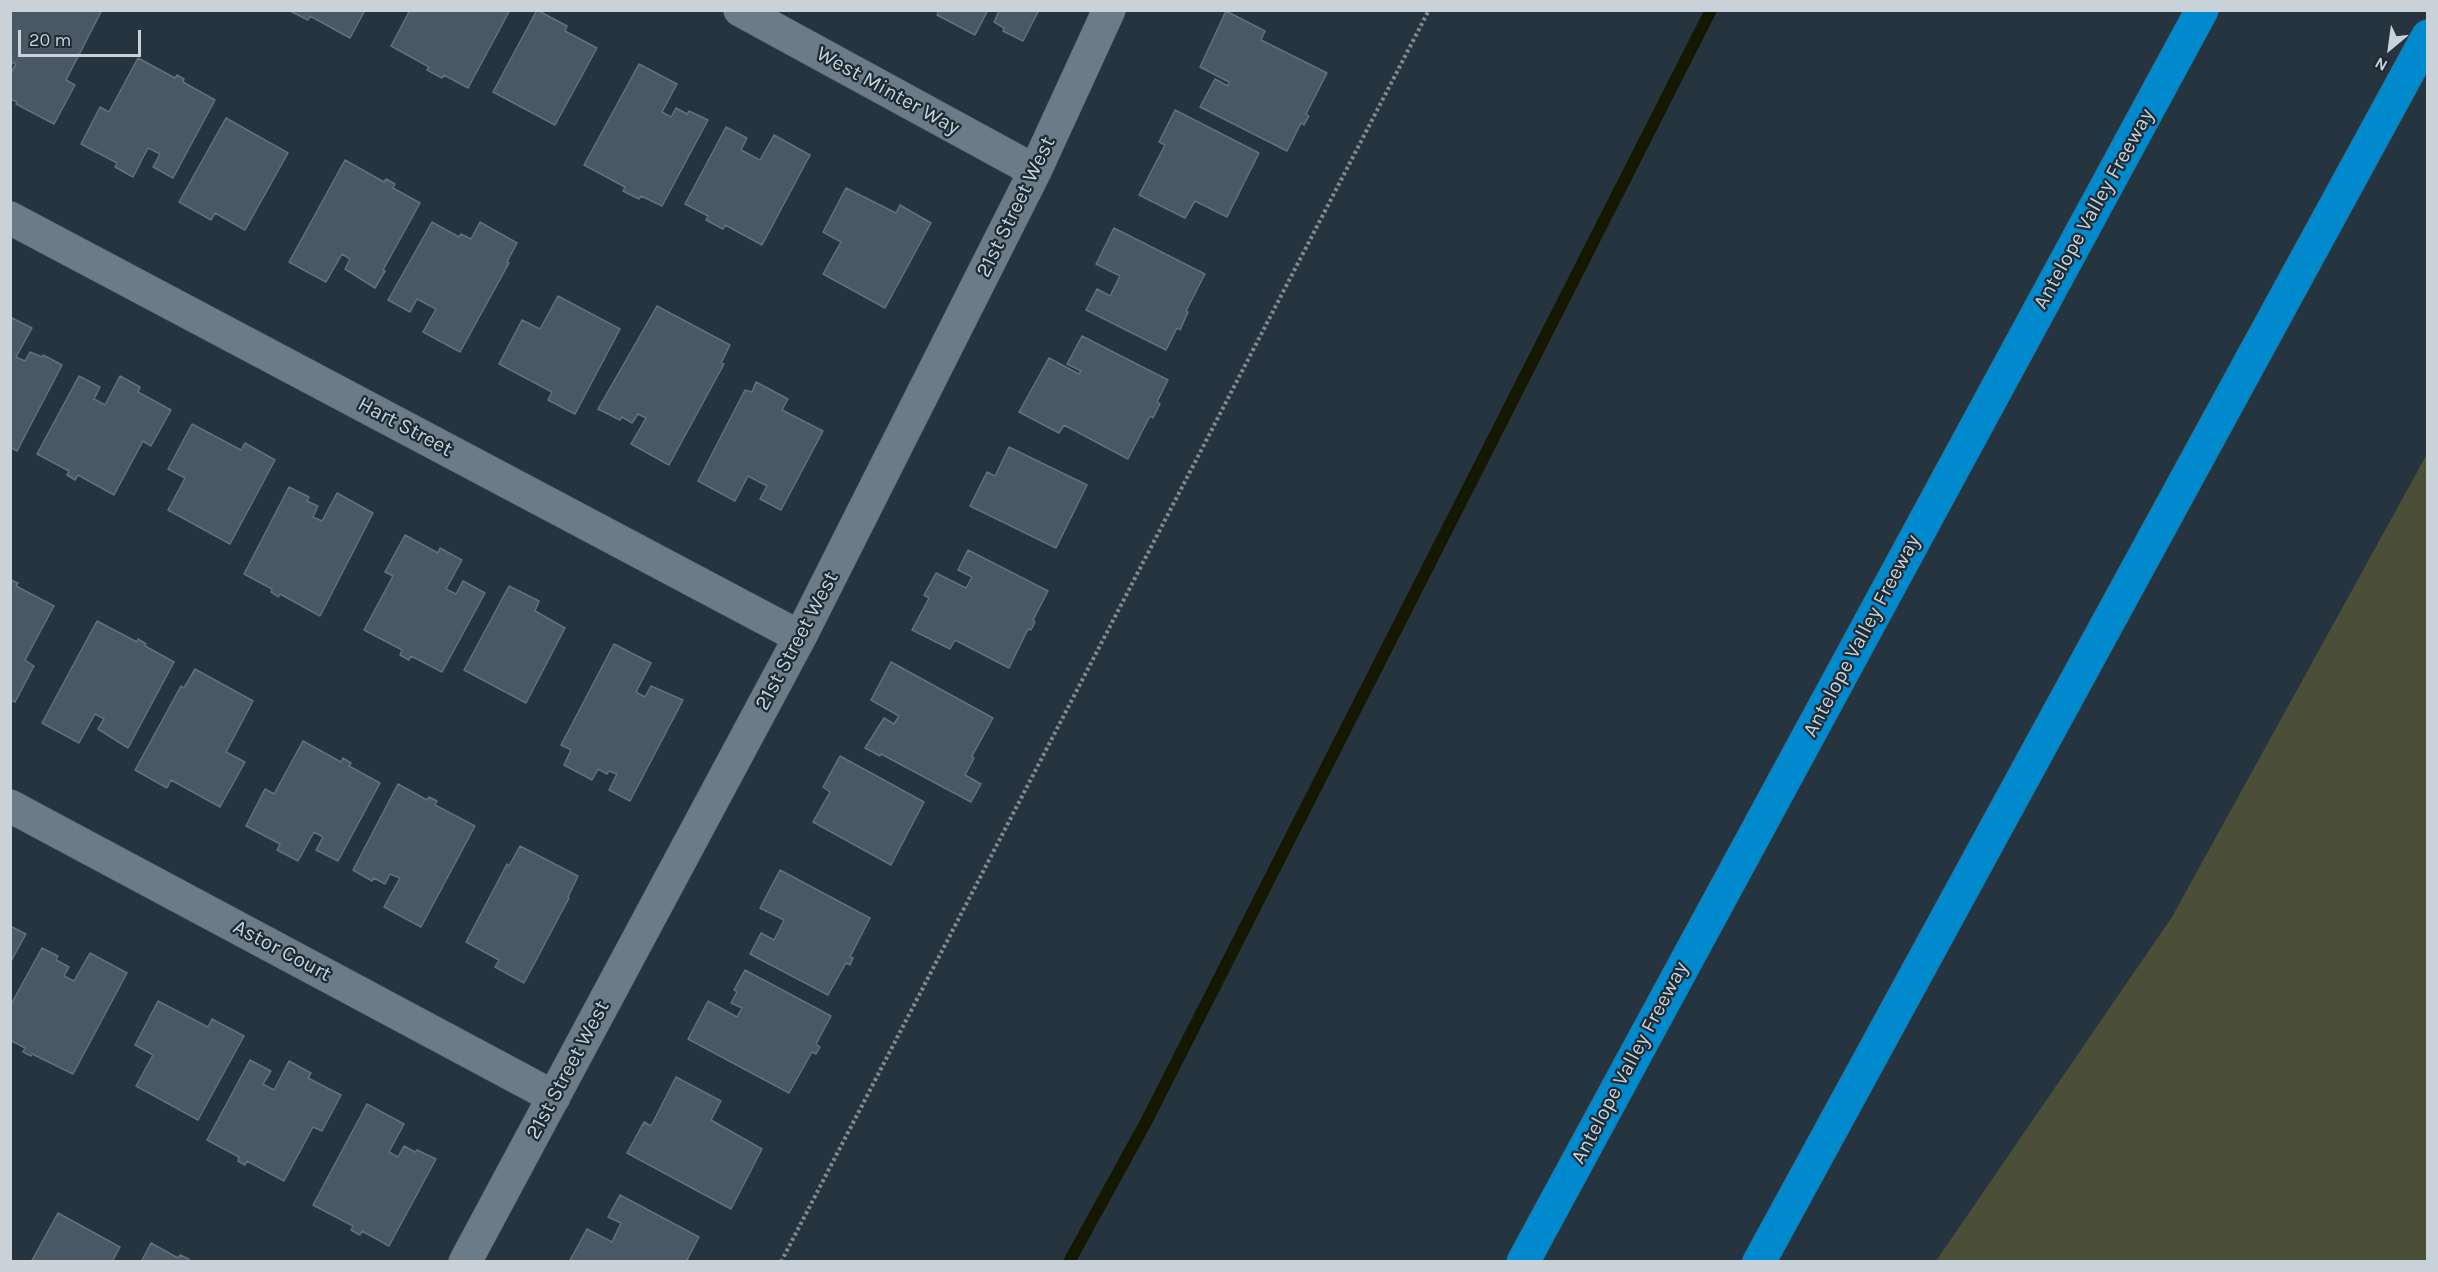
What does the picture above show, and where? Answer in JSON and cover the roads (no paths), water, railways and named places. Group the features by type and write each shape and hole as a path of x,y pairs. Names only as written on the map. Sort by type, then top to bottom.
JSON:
{"highway":[{"name":"Antelope Valley Freeway","path":"1523,1262 2202,10"},
{"path":"1760,1262 2427,36"}],"street":[{"name":"West Minter Way","path":"740,10 1035,171"},
{"name":"21st Street West","path":"465,1262 800,637 1035,171 1108,10"},
{"name":"Hart Street","path":"10,218 800,637"},
{"name":"Astor Court","path":"10,806 554,1097"}],"waterway":[{"path":"1069,1262 1146,1122 1711,10"}]}
